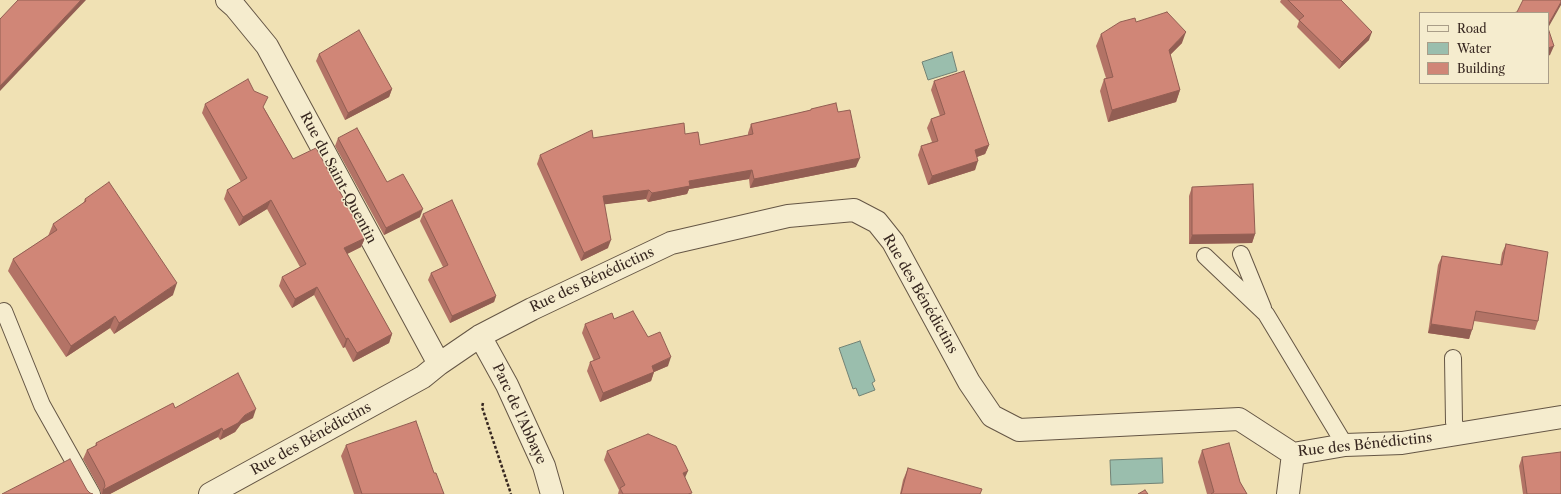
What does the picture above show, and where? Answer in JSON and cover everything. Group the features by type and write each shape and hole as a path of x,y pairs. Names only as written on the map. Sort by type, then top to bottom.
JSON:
{"street":[{"name":"Rue du Saint-Quentin","path":"226,0 235,8 267,46 439,364"},
{"name":"Rue des Bénédictins","path":"210,494 423,377 439,364 480,336 532,309 671,243 788,216 854,210 877,222 894,242 969,382 992,416 1019,430 1239,419 1293,454 1345,445 1402,444 1561,417"},
{"name":"Parc de l'Abbaye","path":"480,336 500,372 544,466 552,494"},
{"path":"1288,494 1293,454"}],"lane":[{"path":"1241,254 1266,314 1345,445"},
{"path":"1206,256 1266,314"},
{"path":"4,311 42,405 92,494"},
{"path":"1453,358 1454,422 1458,434"}],"path":[{"path":"500,372 487,384 482,407 511,494"}],"water":[{"path":"952,52 957,71 928,80 922,62"},
{"path":"860,341 875,381 872,383 875,390 859,396 856,388 853,389 839,348"},
{"path":"1162,458 1163,483 1111,485 1110,460"}],"building":[{"path":"18,0 81,0 0,86 0,19"},
{"path":"1288,0 1341,0 1372,32 1342,62 1299,20 1304,16"},
{"path":"1523,0 1561,0 1549,23 1549,12 1517,12"},
{"path":"1167,12 1186,32 1169,50 1180,90 1112,110 1104,79 1113,77 1101,34 1120,22 1135,18 1136,22"},
{"path":"359,30 392,89 348,113 319,54"},
{"path":"1549,31 1554,46 1549,48"},
{"path":"964,71 989,145 975,150 978,161 932,176 921,146 938,141 931,119 945,114 934,81"},
{"path":"248,79 254,91 268,97 263,107 293,159 316,148 365,238 344,248 392,334 357,353 348,338 346,339 317,287 295,299 282,277 306,264 271,200 243,217 227,190 247,178 205,104"},
{"path":"836,103 838,112 850,110 860,158 754,179 752,170 689,181 690,186 652,193 649,190 603,196 611,240 584,253 540,155 592,130 593,138 684,123 685,134 698,132 700,145 753,134 751,124"},
{"path":"357,128 387,182 403,174 423,209 386,228 338,138"},
{"path":"109,182 177,283 119,323 115,316 71,346 13,259 57,230 53,224 86,201 85,199"},
{"path":"1253,184 1255,234 1192,235 1192,187"},
{"path":"452,200 496,296 452,316 431,273 448,265 423,214"},
{"path":"1506,244 1548,252 1538,321 1476,311 1472,330 1431,324 1442,256 1502,265"},
{"path":"633,311 648,337 660,332 671,357 652,366 654,372 603,393 590,362 600,358 585,324 612,313 614,319"},
{"path":"238,373 256,409 245,415 238,423 223,431 222,428 103,490 105,486 104,481 87,450 97,445 96,443 173,403 175,408"},
{"path":"416,421 434,473 436,473 444,494 362,494 346,445"},
{"path":"648,434 676,446 688,471 683,473 692,493 623,494 620,488 625,485 607,451"},
{"path":"1229,443 1240,482 1247,494 1211,494 1214,492 1202,450"},
{"path":"1561,452 1561,494 1527,494 1522,457"},
{"path":"70,459 87,490 93,494 2,494"},
{"path":"908,468 982,489 980,494 901,494"},
{"path":"1145,490 1148,494 1138,494"}]}
